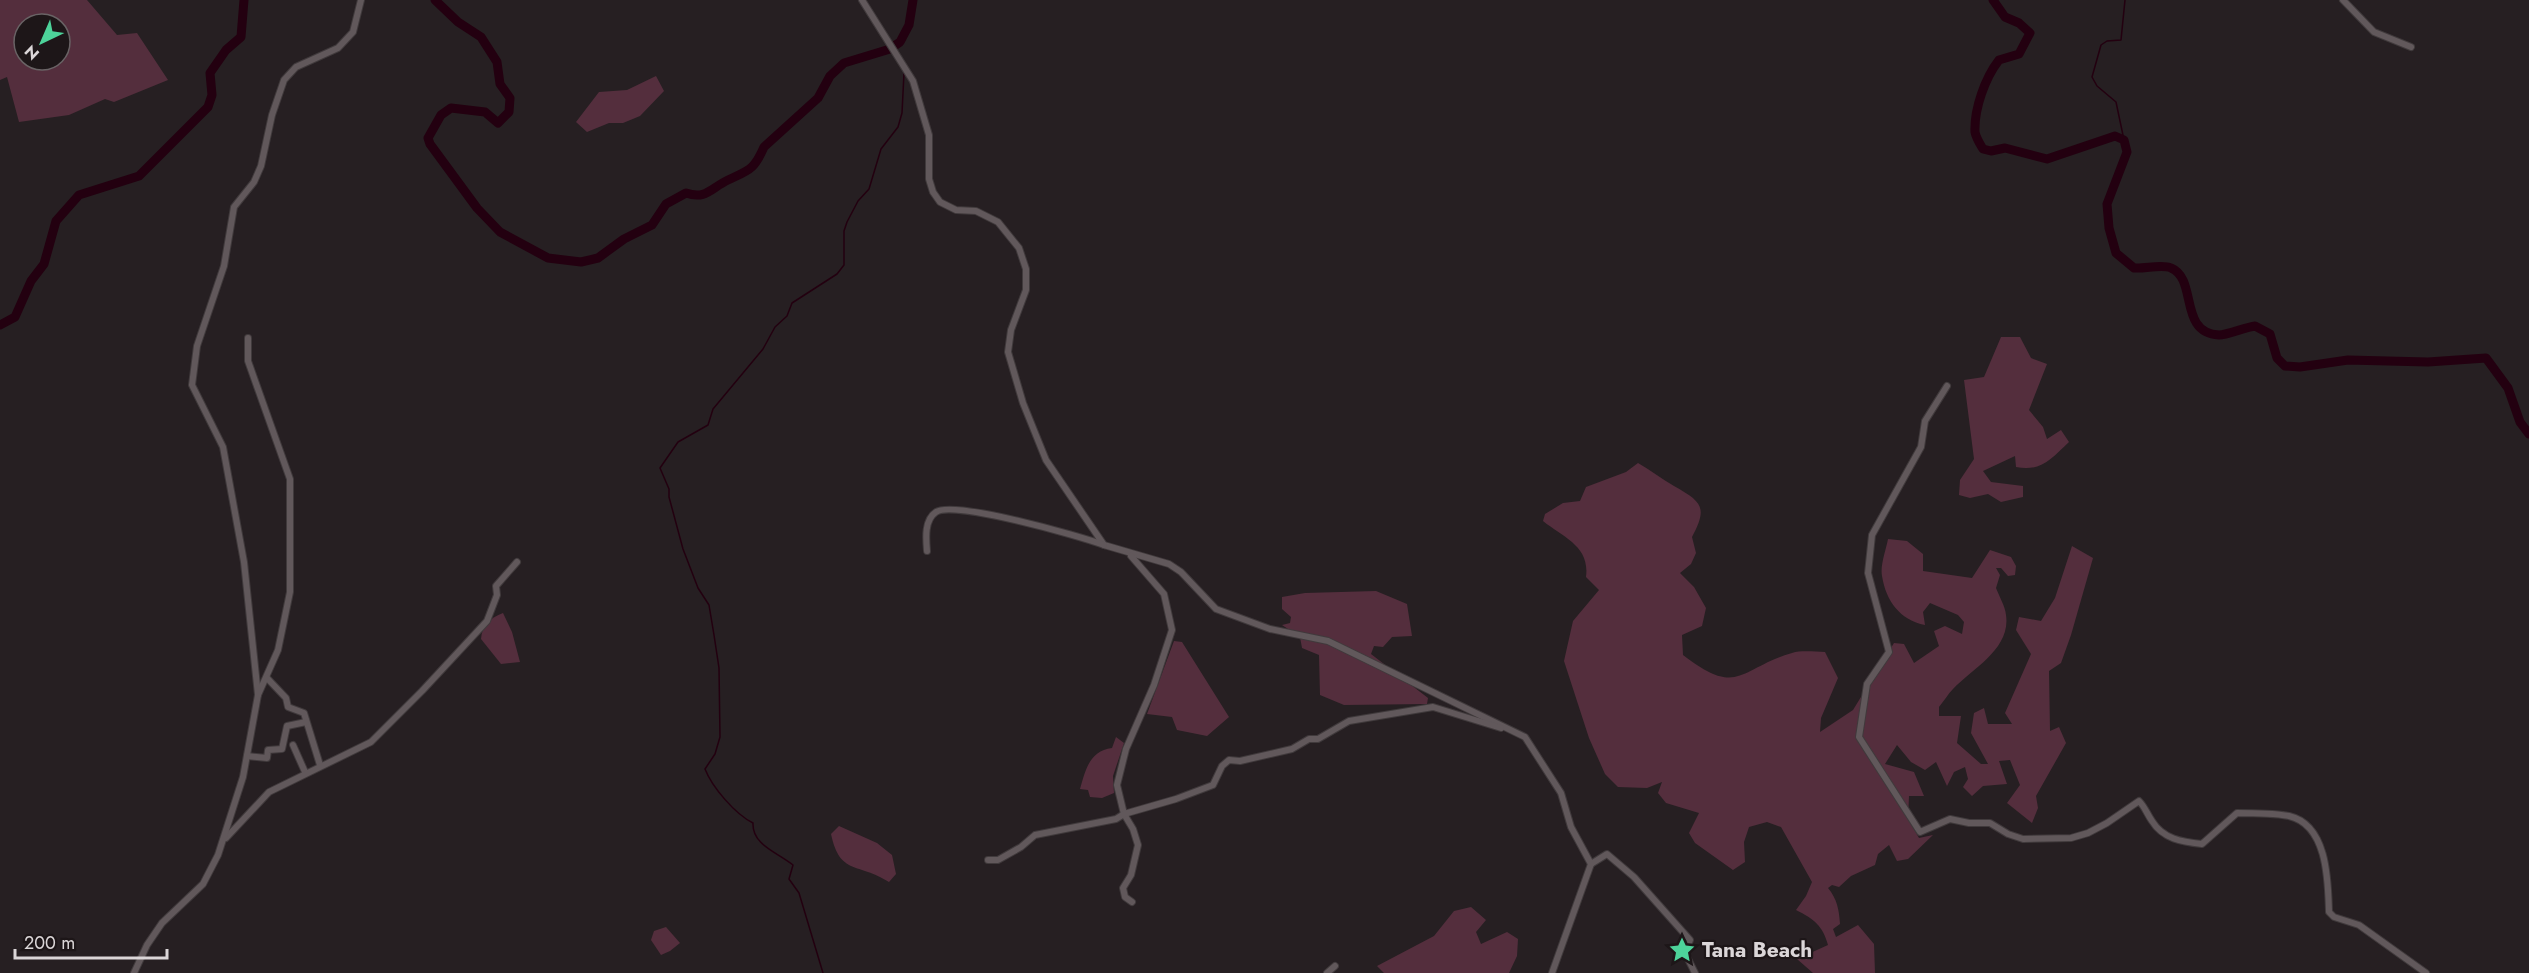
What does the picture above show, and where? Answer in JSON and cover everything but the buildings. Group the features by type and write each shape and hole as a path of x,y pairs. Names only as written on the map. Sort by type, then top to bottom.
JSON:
{"street":[{"path":"134,973 147,945 162,923 203,884 223,841 247,756 258,695 244,562 223,447 192,385 194,361 224,266 234,207 261,166 272,115 284,80 296,67 338,48 353,32 361,0"},
{"path":"862,0 913,81 929,135 929,179 933,192 940,202 956,210 976,211 998,222 1019,248 1026,269 1026,290 1011,330 1008,352 1023,403 1046,460 1104,545"},
{"path":"2343,0 2374,32 2411,47"},
{"path":"248,338 248,361 290,479 290,592 278,650 258,695"},
{"path":"1947,386 1925,421 1921,447 1872,535 1868,573 1889,652 1867,684 1859,737 1920,832 1950,819 1969,823 1990,823 2008,834 2023,839 2071,838 2088,833 2107,823 2139,801 2152,822 2165,835 2183,842 2202,844 2237,813 2291,816 2310,831 2322,849 2326,866 2329,912 2334,917 2359,925 2426,973"},
{"path":"927,551 928,522 935,512 946,509 1009,518 1104,545 1130,555 1170,564 1181,572 1216,609 1270,629 1328,641 1440,696 1487,716 1513,732"},
{"path":"1130,555 1164,594 1172,630 1154,685 1126,749 1118,777 1117,785 1124,814 1133,829 1138,845 1131,875 1123,888 1125,897 1132,902"},
{"path":"223,841 269,792 305,771 371,742 422,692 487,621 497,595 496,586 517,562"},
{"path":"267,678 286,698 288,706 304,713 320,765"},
{"path":"988,860 998,860 1021,848 1035,835 1099,824 1176,799 1213,784 1222,766 1229,760 1240,761 1292,749 1309,739 1318,739 1349,721 1374,715 1433,707 1525,737 1561,793 1571,827 1591,864"},
{"path":"247,756 267,758 268,750 282,749 287,726 306,722"},
{"path":"293,745 305,771"},
{"path":"1552,973 1591,864 1607,854 1634,877 1690,940 1685,953 1695,973"},
{"path":"1327,973 1335,966"}],"shaded area":[{"path":"0,0 87,0 117,35 137,33 168,80 114,102 105,99 69,115 19,122 7,77 0,80"},
{"path":"656,76 664,91 640,116 623,123 609,123 587,132 576,122 599,92 627,90"},
{"path":"2001,337 2020,337 2031,358 2047,364 2029,410 2043,427 2047,439 2061,430 2069,442 2051,459 2039,466 2016,467 2015,456 1983,471 1991,482 2023,486 2023,497 2001,502 1988,494 1970,498 1959,495 1960,480 1974,459 1964,380 1984,377"},
{"path":"1638,463 1691,496 1700,506 1700,519 1692,537 1696,553 1691,564 1680,573 1694,587 1706,608 1702,626 1682,635 1683,655 1716,675 1728,677 1749,672 1792,653 1825,652 1838,678 1821,718 1820,732 1853,710 1894,643 1904,644 1914,663 1939,646 1934,631 1945,626 1962,634 1964,622 1958,615 1930,603 1923,612 1925,625 1908,619 1896,608 1887,594 1882,576 1882,562 1888,539 1907,541 1923,554 1923,571 1972,578 1990,550 2011,557 2016,566 2015,575 2008,576 2001,568 1996,568 2000,575 1996,588 2006,615 2003,638 1989,657 1953,689 1939,707 1939,716 1961,716 1957,743 1981,764 1988,764 1971,733 1974,713 1984,708 1988,724 2012,724 2005,713 2031,654 2016,630 2019,617 2041,621 2055,598 2072,546 2093,558 2061,663 2049,671 2050,731 2059,727 2066,743 2036,796 2038,808 2032,823 2007,803 2020,785 2010,760 1999,761 2007,784 1983,786 1972,796 1963,787 1968,779 1965,767 1954,772 1947,786 1936,762 1925,770 1911,762 1897,745 1885,764 1914,772 1924,796 1909,796 1908,819 1919,838 1933,835 1908,859 1897,861 1889,845 1878,854 1875,865 1851,876 1839,887 1832,885 1828,888 1839,914 1840,924 1833,929 1836,937 1858,925 1874,944 1875,973 1813,973 1797,959 1828,945 1817,924 1796,910 1812,882 1781,827 1767,822 1749,827 1744,842 1745,862 1733,870 1695,843 1689,833 1699,813 1666,803 1658,793 1662,782 1647,788 1618,787 1605,774 1589,738 1564,661 1573,621 1599,590 1586,577 1586,566 1580,550 1543,521 1545,514 1563,503 1580,501 1586,487 1626,472"},
{"path":"1376,591 1407,604 1412,636 1392,637 1383,647 1374,646 1371,654 1428,698 1427,704 1344,705 1320,695 1319,655 1302,648 1300,637 1282,625 1290,623 1291,617 1282,609 1282,597 1305,593"},
{"path":"503,613 512,632 520,662 501,664 481,639 488,623"},
{"path":"1174,641 1182,642 1229,717 1207,736 1177,730 1172,717 1147,714"},
{"path":"1116,737 1124,743 1113,776 1114,793 1102,798 1090,797 1088,790 1080,789 1087,768 1099,753 1112,748"},
{"path":"839,826 877,843 892,855 896,874 889,882 845,862 835,847 831,834"},
{"path":"1471,907 1486,920 1476,932 1481,944 1507,932 1518,939 1517,956 1509,973 1384,973 1377,966 1434,936 1454,911"},
{"path":"666,927 680,943 661,955 651,940 654,931"}],"waterway":[{"path":"0,325 15,317 31,281 44,264 56,221 79,195 139,176 208,107 212,95 210,73 226,50 241,37 244,0"},
{"path":"435,0 458,22 481,37 497,62 500,84 510,98 509,112 498,123 485,112 451,108 441,115 428,138 430,144 477,208 500,232 548,258 581,262 598,258 624,239 652,225 666,204 686,193 704,194 750,168 764,147 818,98 830,76 844,63 890,49 900,42 909,25 913,0"},
{"path":"1993,0 2005,17 2019,23 2030,33 2019,54 1999,60 1985,85 1978,104 1975,123 1978,141 1983,149 1991,151 2005,148 2047,159 2115,136 2124,140 2127,152 2107,204 2109,228 2116,253 2134,268 2167,267 2179,274 2184,283 2193,316 2206,332 2222,335 2255,326 2270,334 2277,358 2285,366 2300,367 2348,360 2428,362 2486,358 2508,388 2520,422 2529,434"},
{"path":"2124,140 2116,102 2097,86 2092,77 2101,45 2107,41 2121,40 2125,0"},
{"path":"823,973 799,893 789,879 793,865 761,843 754,831 753,823 725,799 705,769 715,754 720,737 719,668 709,605 698,588 683,549 669,497 669,489 660,468 678,442 708,425 713,409 763,349 775,327 787,316 792,303 837,274 844,265 844,231 847,222 858,201 869,189 881,149 898,127 902,113 904,73"}],"place":[{"name":"Tana Beach","path":"1682,950"}]}
